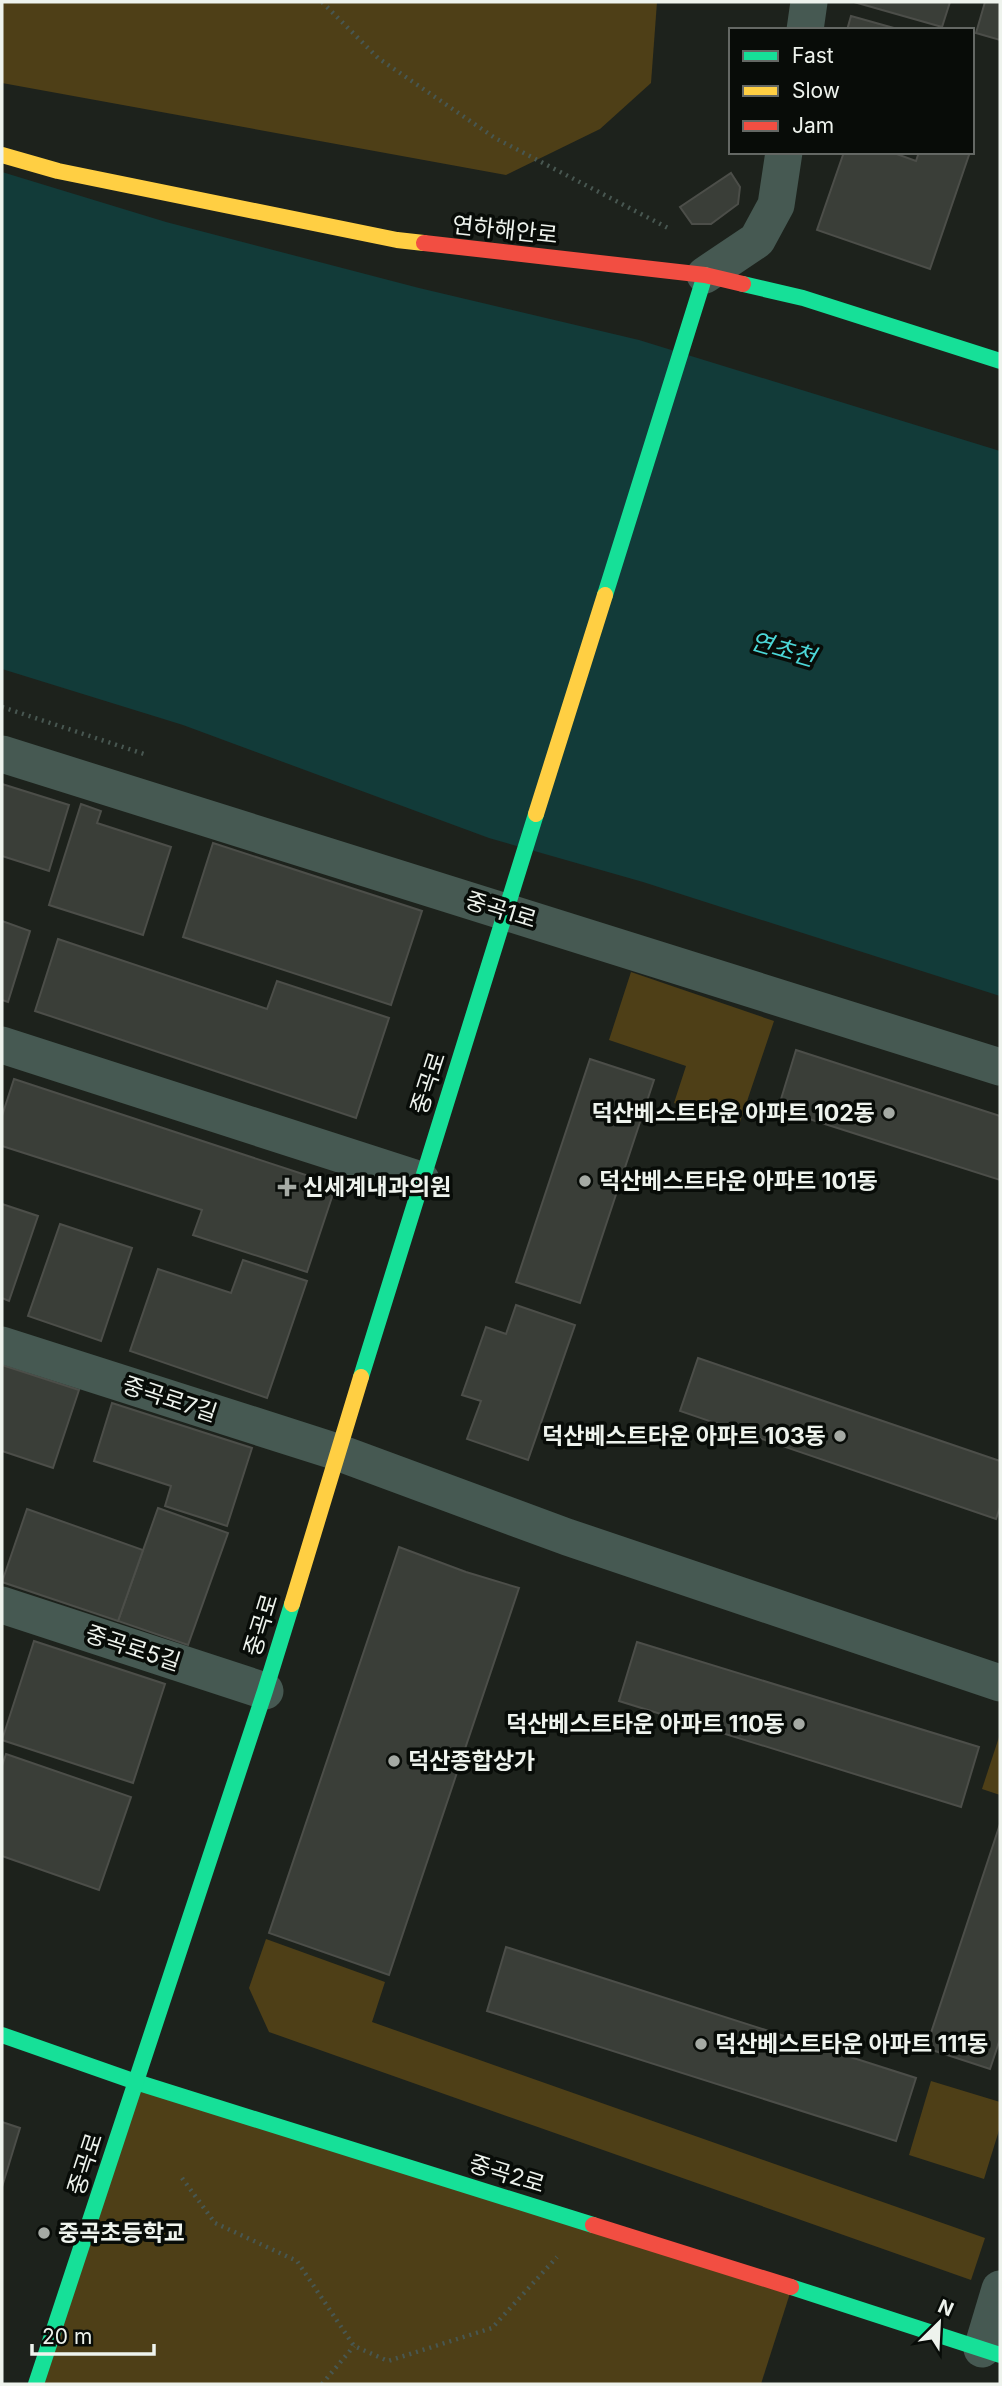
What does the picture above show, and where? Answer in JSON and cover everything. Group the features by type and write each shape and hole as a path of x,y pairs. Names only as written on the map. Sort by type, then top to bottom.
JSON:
{"street":[{"path":"805,28 809,2"},
{"path":"716,268 757,240 776,205 784,154"},
{"name":"연하해안로","path":"2,155 58,171 397,240 716,268 1000,361"},
{"name":"중곡로","path":"36,2384 265,1691 421,1180 690,322 716,268"},
{"name":"중곡1로","path":"2,754 1000,1067"},
{"path":"2,1045 421,1180"},
{"name":"중곡로7길","path":"2,1345 337,1452 567,1537 1000,1683"},
{"name":"중곡로5길","path":"2,1605 265,1691"},
{"name":"중곡2로","path":"2,2035 136,2082 793,2287 991,2352"},
{"path":"991,2352 1000,2288"}],"path":[{"path":"323,2 378,58 495,138 716,268"},
{"path":"182,2178 215,2224 297,2261 354,2346 388,2361 492,2328 557,2257"},
{"path":"322,2384 354,2346"}],"shaded area":[{"path":"2,2 657,2 651,83 600,129 506,175 2,83"},
{"path":"631,972 774,1021 739,1125 674,1103 686,1066 609,1040"},
{"path":"1000,1734 1000,1795 982,1789"},
{"path":"266,1939 385,1982 372,2022 985,2238 971,2280 269,2032 249,1988"},
{"path":"931,2081 1000,2102 1000,2127 984,2179 909,2155"},
{"path":"136,2082 792,2287 761,2384 36,2384"}],"water":[{"name":"연초천","path":"2,172 166,222 419,288 639,340 1000,451 1000,996 643,882 489,838 183,725 2,669"}],"building":[{"path":"854,2 950,2 942,27"},
{"path":"985,2 1000,2 1000,40 976,33"},
{"path":"851,16 894,28 848,28"},
{"path":"843,154 897,154 916,161 918,154 969,154 930,269 817,230"},
{"path":"731,173 740,187 738,204 711,224 692,224 680,207"},
{"path":"2,784 69,805 49,871 2,856"},
{"path":"81,804 101,811 97,823 171,847 143,935 49,905"},
{"path":"213,843 422,911 391,1005 183,937"},
{"path":"2,921 30,931 8,1002 2,1000"},
{"path":"58,939 267,1009 277,981 389,1018 356,1118 35,1011"},
{"name":"덕산베스트타운 아파트 102동","path":"796,1050 1000,1116 1000,1180 778,1109"},
{"name":"덕산베스트타운 아파트 101동","path":"590,1059 654,1080 580,1303 516,1282"},
{"path":"14,1079 336,1185 307,1272 193,1235 202,1210 2,1146 2,1116"},
{"path":"2,1204 38,1216 9,1301 2,1298"},
{"path":"60,1224 132,1248 101,1341 28,1316"},
{"path":"243,1260 307,1281 267,1398 130,1351 158,1269 231,1293"},
{"path":"516,1305 575,1325 528,1460 467,1439 481,1401 462,1395 486,1327 506,1334"},
{"name":"덕산베스트타운 아파트 103동","path":"698,1358 1000,1461 1000,1507 996,1519 680,1411"},
{"path":"2,1365 79,1390 53,1468 2,1451"},
{"path":"112,1403 252,1448 227,1526 165,1506 171,1486 94,1461"},
{"path":"158,1508 228,1533 188,1645 118,1621"},
{"path":"27,1509 143,1550 118,1621 2,1582"},
{"name":"덕산종합상가","path":"399,1547 519,1588 389,1975 269,1933"},
{"path":"34,1641 165,1684 133,1783 2,1740"},
{"name":"덕산베스트타운 아파트 110동","path":"637,1642 979,1747 961,1807 619,1701"},
{"path":"6,1754 131,1797 99,1890 2,1856 2,1766"},
{"path":"1000,1824 1000,2039 990,2069 926,2048"},
{"name":"덕산베스트타운 아파트 111동","path":"506,1947 916,2078 896,2141 487,2011"},
{"path":"2,2122 20,2128 2,2187"}],"traffic: fast":[{"path":"605,595 705,275"},
{"path":"743,284 803,298 1000,361"},
{"path":"361,1377 536,814"},
{"path":"36,2384 292,1604"},
{"path":"2,2035 136,2082 593,2225"},
{"path":"791,2287 1000,2355"}],"traffic: slow":[{"path":"2,155 58,171 397,240 424,243"},
{"path":"536,814 605,595"},
{"path":"292,1604 361,1377"}],"traffic: jam":[{"path":"424,243 705,275 743,284"},
{"path":"593,2225 791,2287"}],"place":[{"name":"덕산베스트타운 아파트 102동","path":"889,1113"},
{"name":"덕산베스트타운 아파트 101동","path":"585,1181"},
{"name":"신세계내과의원","path":"287,1187"},
{"name":"덕산베스트타운 아파트 103동","path":"840,1436"},
{"name":"덕산베스트타운 아파트 110동","path":"799,1724"},
{"name":"덕산종합상가","path":"394,1761"},
{"name":"덕산베스트타운 아파트 111동","path":"701,2044"},
{"name":"중곡초등학교","path":"44,2233"}]}
